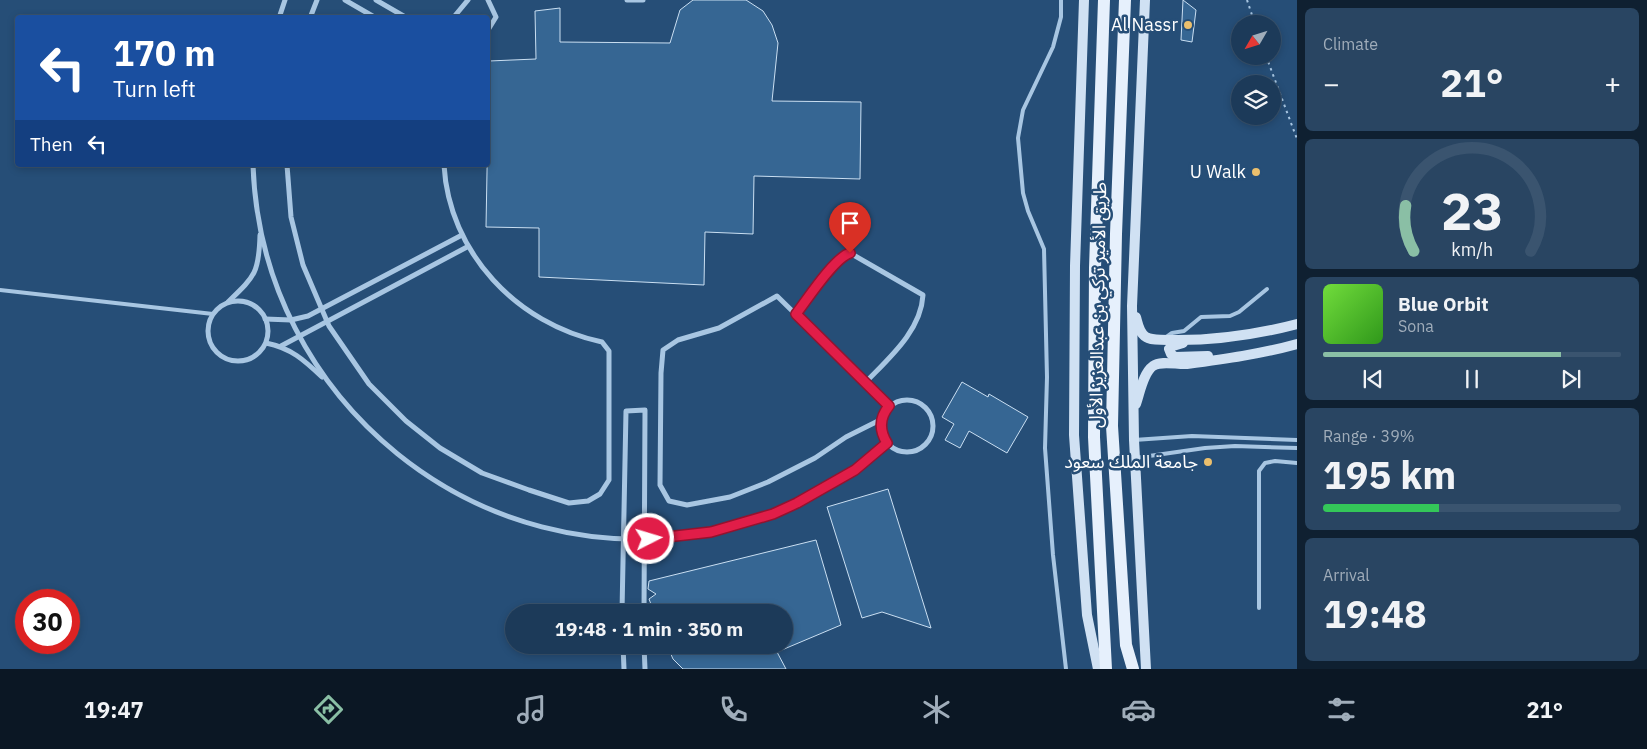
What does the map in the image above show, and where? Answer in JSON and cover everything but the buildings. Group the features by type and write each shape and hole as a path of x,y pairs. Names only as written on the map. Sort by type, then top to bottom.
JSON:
{"main road":[{"path":"1084,0 1075,266 1074,435 1087,615 1098,669"},
{"name":"طريق الأمير تركي بن عبدالعزيز الأول","path":"1104,0 1095,268 1094,437 1106,669"},
{"name":"طريق الأمير تركي بن عبدالعزيز الأول","path":"1125,0 1116,234 1112,426 1126,645 1133,669"},
{"path":"1145,0 1132,306 1134,440 1146,669"},
{"path":"1132,306 1144,337 1152,340 1196,341"},
{"path":"1237,358 1214,355 1174,357 1170,354 1170,349 1173,346 1196,341 1243,335 1297,324"},
{"path":"1134,410 1147,372 1159,363 1178,365 1237,358 1297,344"}],"street":[{"path":"280,15 285,0"},
{"path":"311,15 317,0"},
{"path":"345,0 371,15"},
{"path":"376,0 402,15"},
{"path":"456,15 468,0"},
{"path":"488,0 496,17 490,27"},
{"path":"627,0 643,0"},
{"path":"253,167 260,226 276,285 291,320 315,364 352,412 394,452 436,482 500,514 587,537 645,539 711,532 773,514 797,503 855,470 887,443"},
{"path":"287,167 291,217 303,265 327,323 369,384 406,420 440,448 482,473 569,503 588,501 600,494 609,480 609,351 602,342 582,338 540,319 487,274 467,247 457,224 445,185 444,167"},
{"path":"228,303 255,274 260,259 260,226"},
{"path":"265,319 291,320 308,316 462,235"},
{"path":"281,346 467,247"},
{"path":"796,314 835,264 844,255 850,253 923,295 922,306 912,329 890,358 865,383"},
{"path":"882,419 846,437 808,462 768,482 730,497 687,506 669,501 660,485 663,350 678,340 719,328 778,296 889,406"},
{"path":"237,301 247,302 255,306 263,314 268,333 266,343 260,352 252,358 232,361 222,357 210,342 208,328 213,314 220,307 228,303 237,301"},
{"path":"266,343 281,346 304,360 333,388"},
{"path":"907,399 924,405 930,412 934,429 931,437 919,450 902,452 894,449 887,443 881,427 882,419 889,406 907,399"},
{"path":"622,604 626,411 644,410 644,604"},
{"path":"623,654 624,669"},
{"path":"644,654 645,669"}],"lane":[{"path":"1061,0 1060,17 1052,47 1023,110 1018,138 1023,193 1028,211 1044,249 1047,377 1044,448 1052,555 1066,669"},
{"path":"1163,340 1172,333 1184,331 1201,317 1230,316 1239,312 1267,289"},
{"path":"0,290 213,314"},
{"path":"1134,440 1192,436 1297,440"},
{"path":"1135,458 1235,446 1297,448"},
{"path":"1259,608 1259,471 1265,463 1275,461 1297,462"}],"path":[{"path":"1247,0 1252,15"},
{"path":"1269,65 1297,139"}],"place":[{"name":"Al Nassr","path":"1188,25"},
{"name":"U Walk","path":"1256,172"},
{"name":"جامعة الملك سعود","path":"1208,462"}],"route":[{"path":"649,539 711,532 773,514 797,503 855,470 887,443 881,427 885,411 889,406 796,314 835,264 844,255 850,253"}]}
